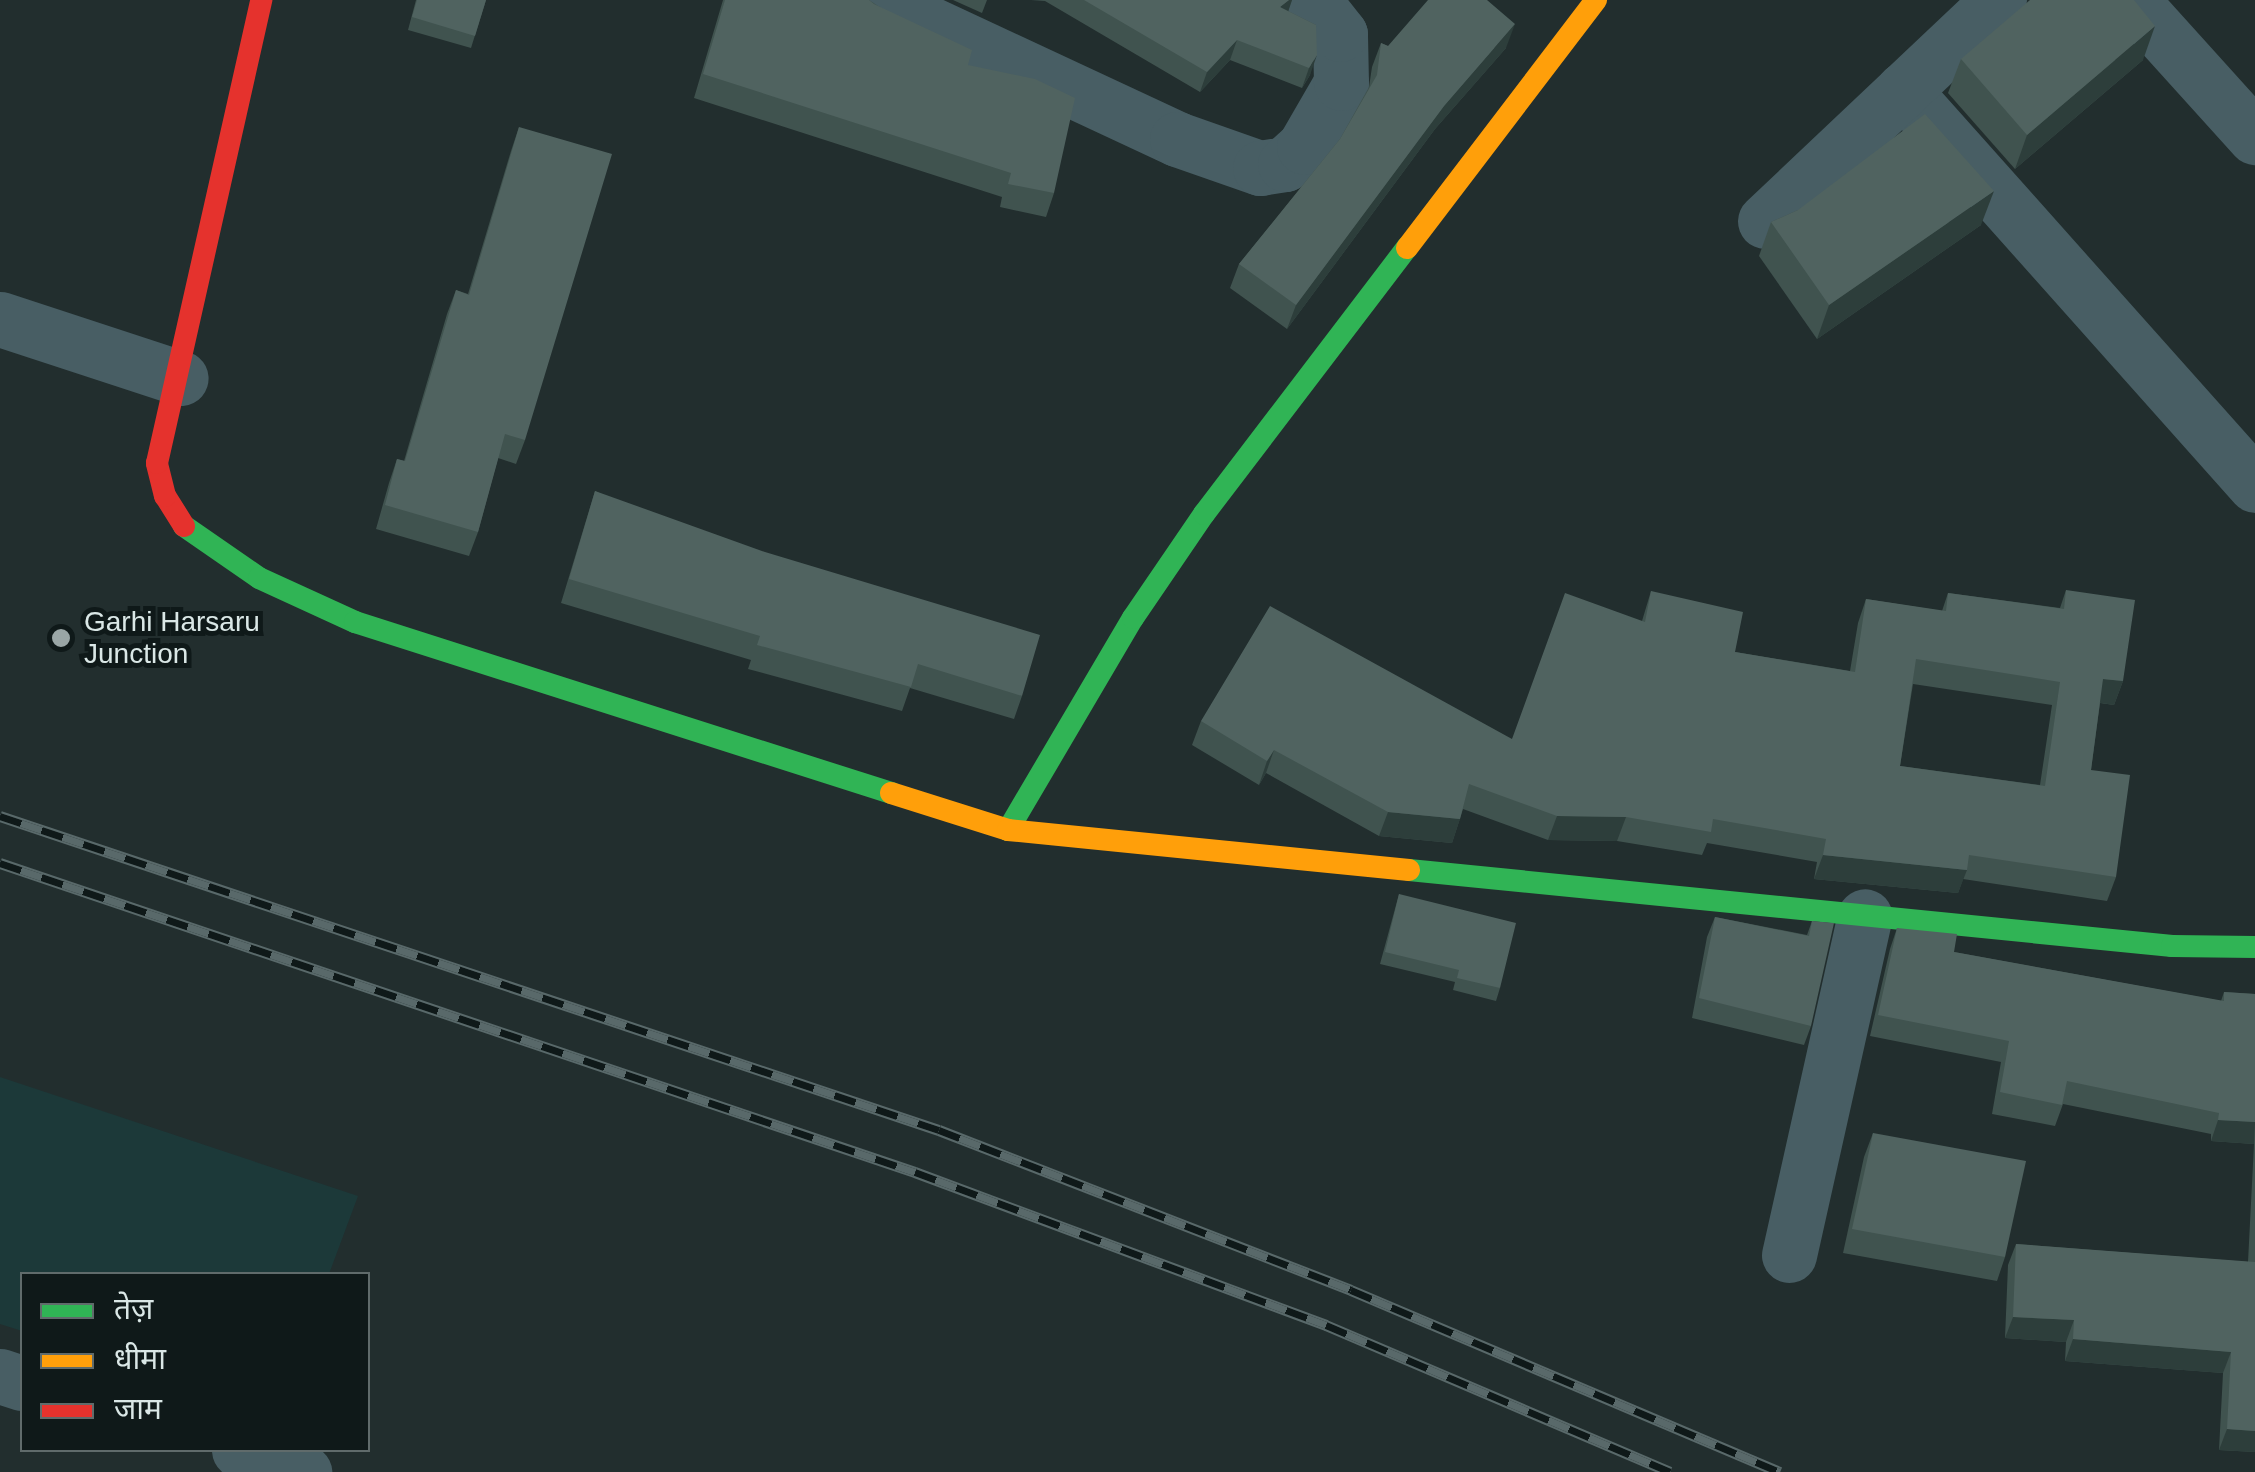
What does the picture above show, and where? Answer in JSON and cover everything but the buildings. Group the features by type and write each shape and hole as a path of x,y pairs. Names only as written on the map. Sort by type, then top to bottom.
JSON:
{"street":[{"path":"261,0 181,378 158,463 165,496 184,527 259,578 355,622 1008,830 2172,946 2255,947"},
{"path":"880,0 1177,139 1260,168 1285,164 1304,147 1341,83 1340,34 1313,0"},
{"path":"1008,830 1133,618 1204,514 1596,0"},
{"path":"1765,221 1999,0"},
{"path":"2131,0 2255,138"},
{"path":"1903,90 2255,485"},
{"path":"0,319 181,378"},
{"path":"1788,1255 1866,916"}],"shaded area":[{"path":"0,1077 358,1196 330,1272 20,1272 20,1330 0,1324"}],"railway":[{"path":"0,816 939,1130 1351,1290 1780,1472"},
{"path":"0,863 915,1172 1326,1325 1670,1472"}],"traffic: fast":[{"path":"1008,830 1133,618 1204,514 1407,248"},
{"path":"184,526 259,578 355,622 891,793"},
{"path":"1409,870 2172,946 2255,947"}],"traffic: slow":[{"path":"1407,248 1596,0"},
{"path":"891,793 1008,830 1409,870"}],"traffic: jam":[{"path":"184,526 165,496 157,463 261,0"}],"place":[{"name":"Garhi Harsaru Junction","path":"61,638"}]}
